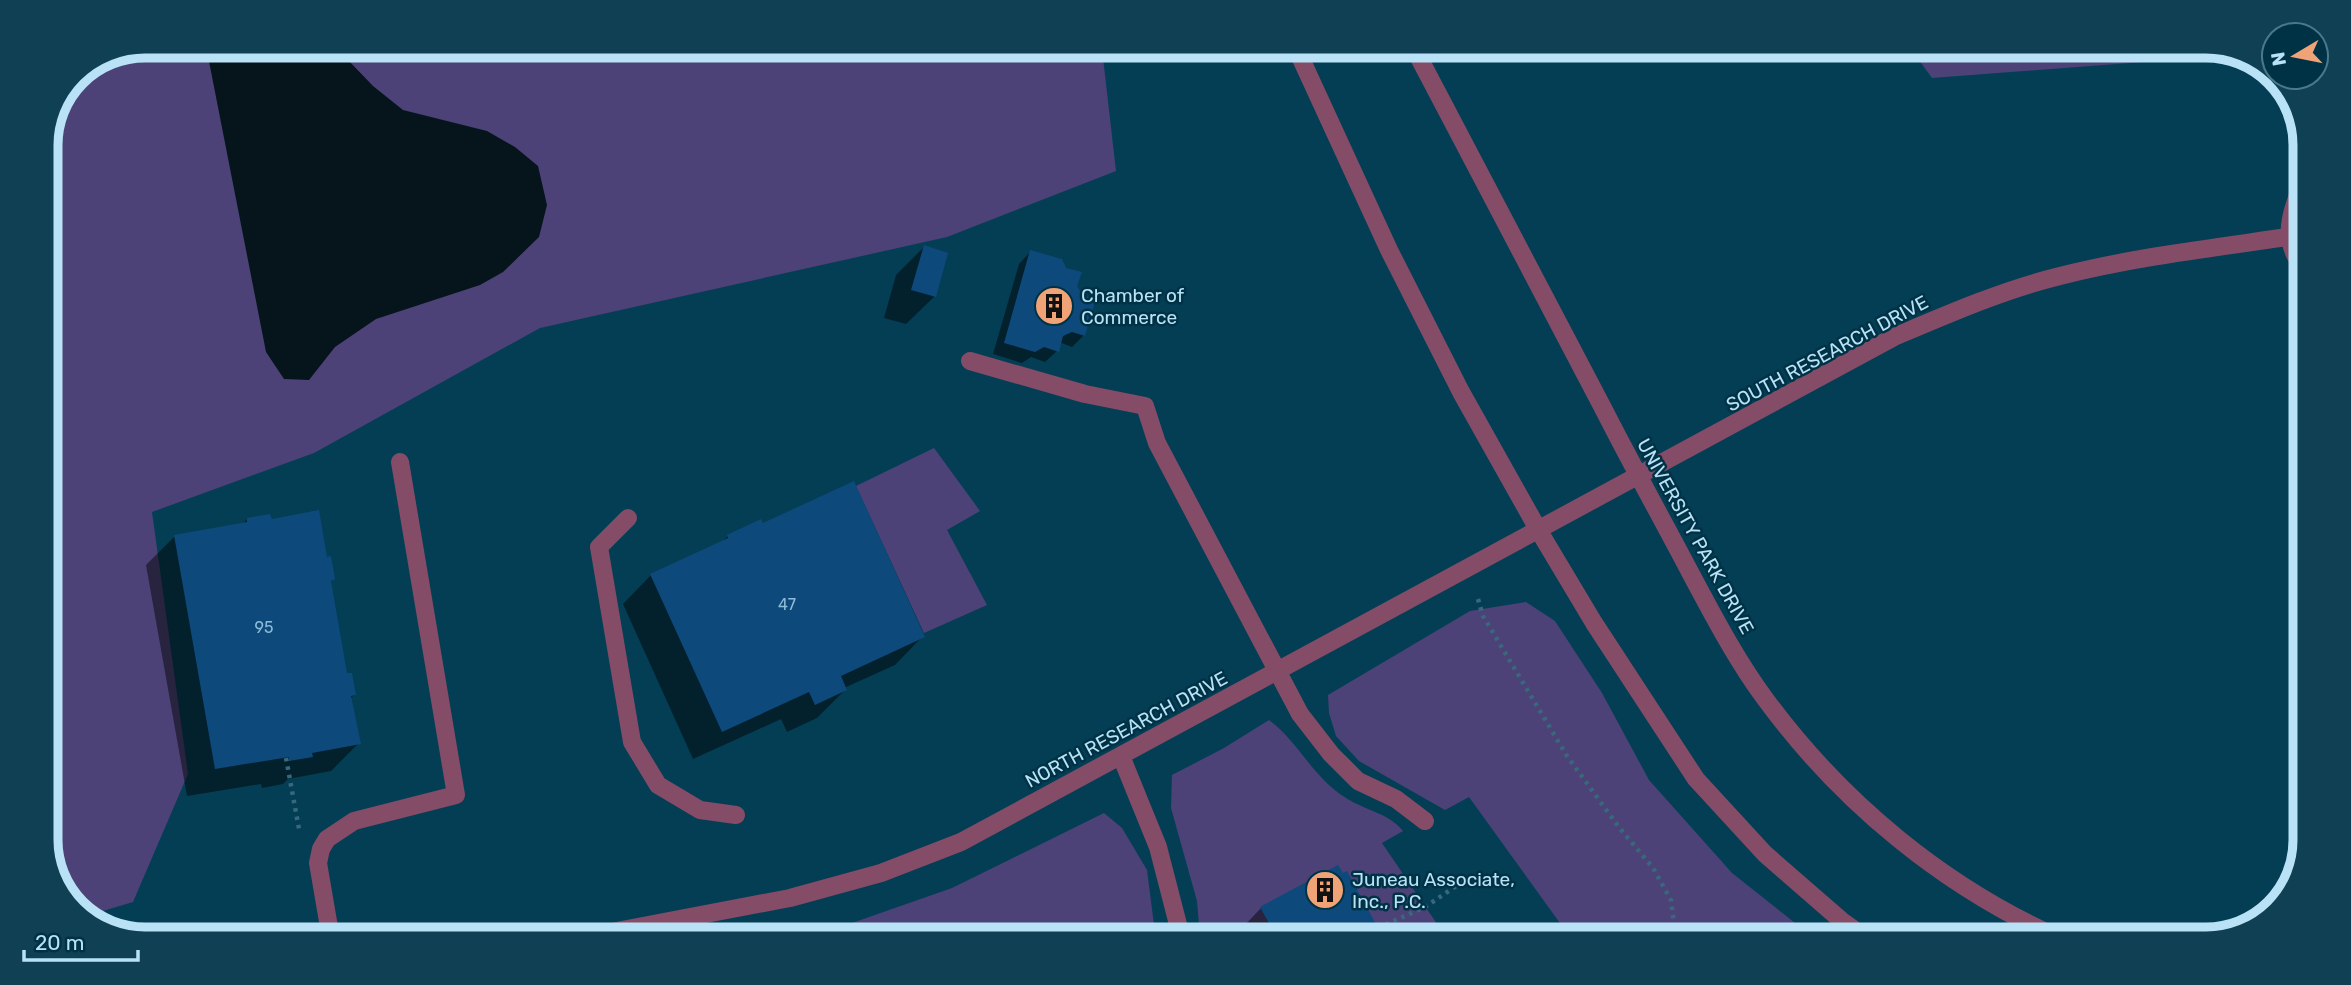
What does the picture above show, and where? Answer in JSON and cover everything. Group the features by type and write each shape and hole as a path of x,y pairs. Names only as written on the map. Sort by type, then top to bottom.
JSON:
{"street":[{"path":"1301,58 1389,250 1461,393 1594,623 1696,779 1765,854 1850,927"},
{"name":"UNIVERSITY PARK DRIVE","path":"1419,58 1722,631 1765,699 1817,762 1887,830 1952,879 2034,927"},
{"path":"2293,207 2289,217 2288,237 2293,247"},
{"name":"SOUTH RESEARCH DRIVE","path":"1639,477 1894,337 1969,305 2072,273 2164,254 2288,237"},
{"path":"970,361 1085,394 1145,406 1157,443 1300,714 1331,754 1359,781 1396,799 1425,821"},
{"path":"329,927 318,863 321,849 327,839 354,821 456,794 400,462"},
{"name":"NORTH RESEARCH DRIVE","path":"638,927 790,898 881,873 961,842 1639,477"},
{"path":"628,518 599,547 632,743 658,785 700,810 736,815"},
{"path":"1121,756 1158,847 1179,927"}],"path":[{"path":"1478,599 1483,616 1567,757 1653,868 1671,900 1674,927"},
{"path":"286,758 299,831 321,849"},
{"path":"1380,927 1425,907 1465,880"}],"shaded area":[{"path":"145,58 2206,58 2240,64 2260,77 2260,91 2275,92 2289,117 2293,139 2293,840 2287,874 2272,898 2255,913 2218,927 145,927 111,921 87,906 72,889 62,868 58,846 58,139 67,106 76,92 87,79 111,64"},
{"path":"145,58 1103,58 1116,171 947,237 540,328 314,453 152,512 188,774 133,902 96,913 72,889 62,868 58,846 58,139 67,106 87,79 111,64"},
{"path":"208,58 347,58 373,86 403,110 487,131 515,147 538,166 547,205 539,237 503,272 480,285 376,319 335,347 309,380 284,379 266,352"},
{"path":"1917,58 2180,58 2169,60 1932,78"},
{"path":"934,448 980,511 947,530 987,605 924,633 856,486"},
{"path":"1526,602 1555,621 1602,693 1649,780 1732,873 1800,927 1563,927 1469,797 1445,810 1359,761 1336,736 1329,713 1328,695 1470,611"},
{"path":"1269,720 1334,790 1391,820 1403,831 1382,843 1439,927 1199,927 1197,901 1171,808 1172,775 1224,748"},
{"path":"1104,813 1122,828 1147,870 1154,925 831,927 852,923 952,888"}],"building":[{"path":"924,245 948,253 936,297 911,290"},
{"name":"Chamber of Commerce","path":"1030,250 1062,259 1066,268 1082,272 1077,286 1082,295 1096,299 1085,336 1072,332 1063,336 1059,352 1044,347 1035,352 1004,343"},
{"path":"854,481 925,637 841,676 847,690 815,705 809,692 722,732 650,574 728,538 727,535 761,519 763,523"},
{"path":"319,510 327,557 331,556 335,579 331,581 347,673 352,673 356,695 351,696 361,744 312,753 313,757 289,761 289,757 215,769 174,535 247,522 247,518 270,514 272,519"},
{"name":"Juneau Associate, Inc., P.C.","path":"1338,865 1343,873 1347,871 1378,927 1271,927 1260,907"}],"place":[{"name":"Chamber of Commerce","path":"1054,306"},
{"name":"Juneau Associate, Inc., P.C.","path":"1325,890"}]}
